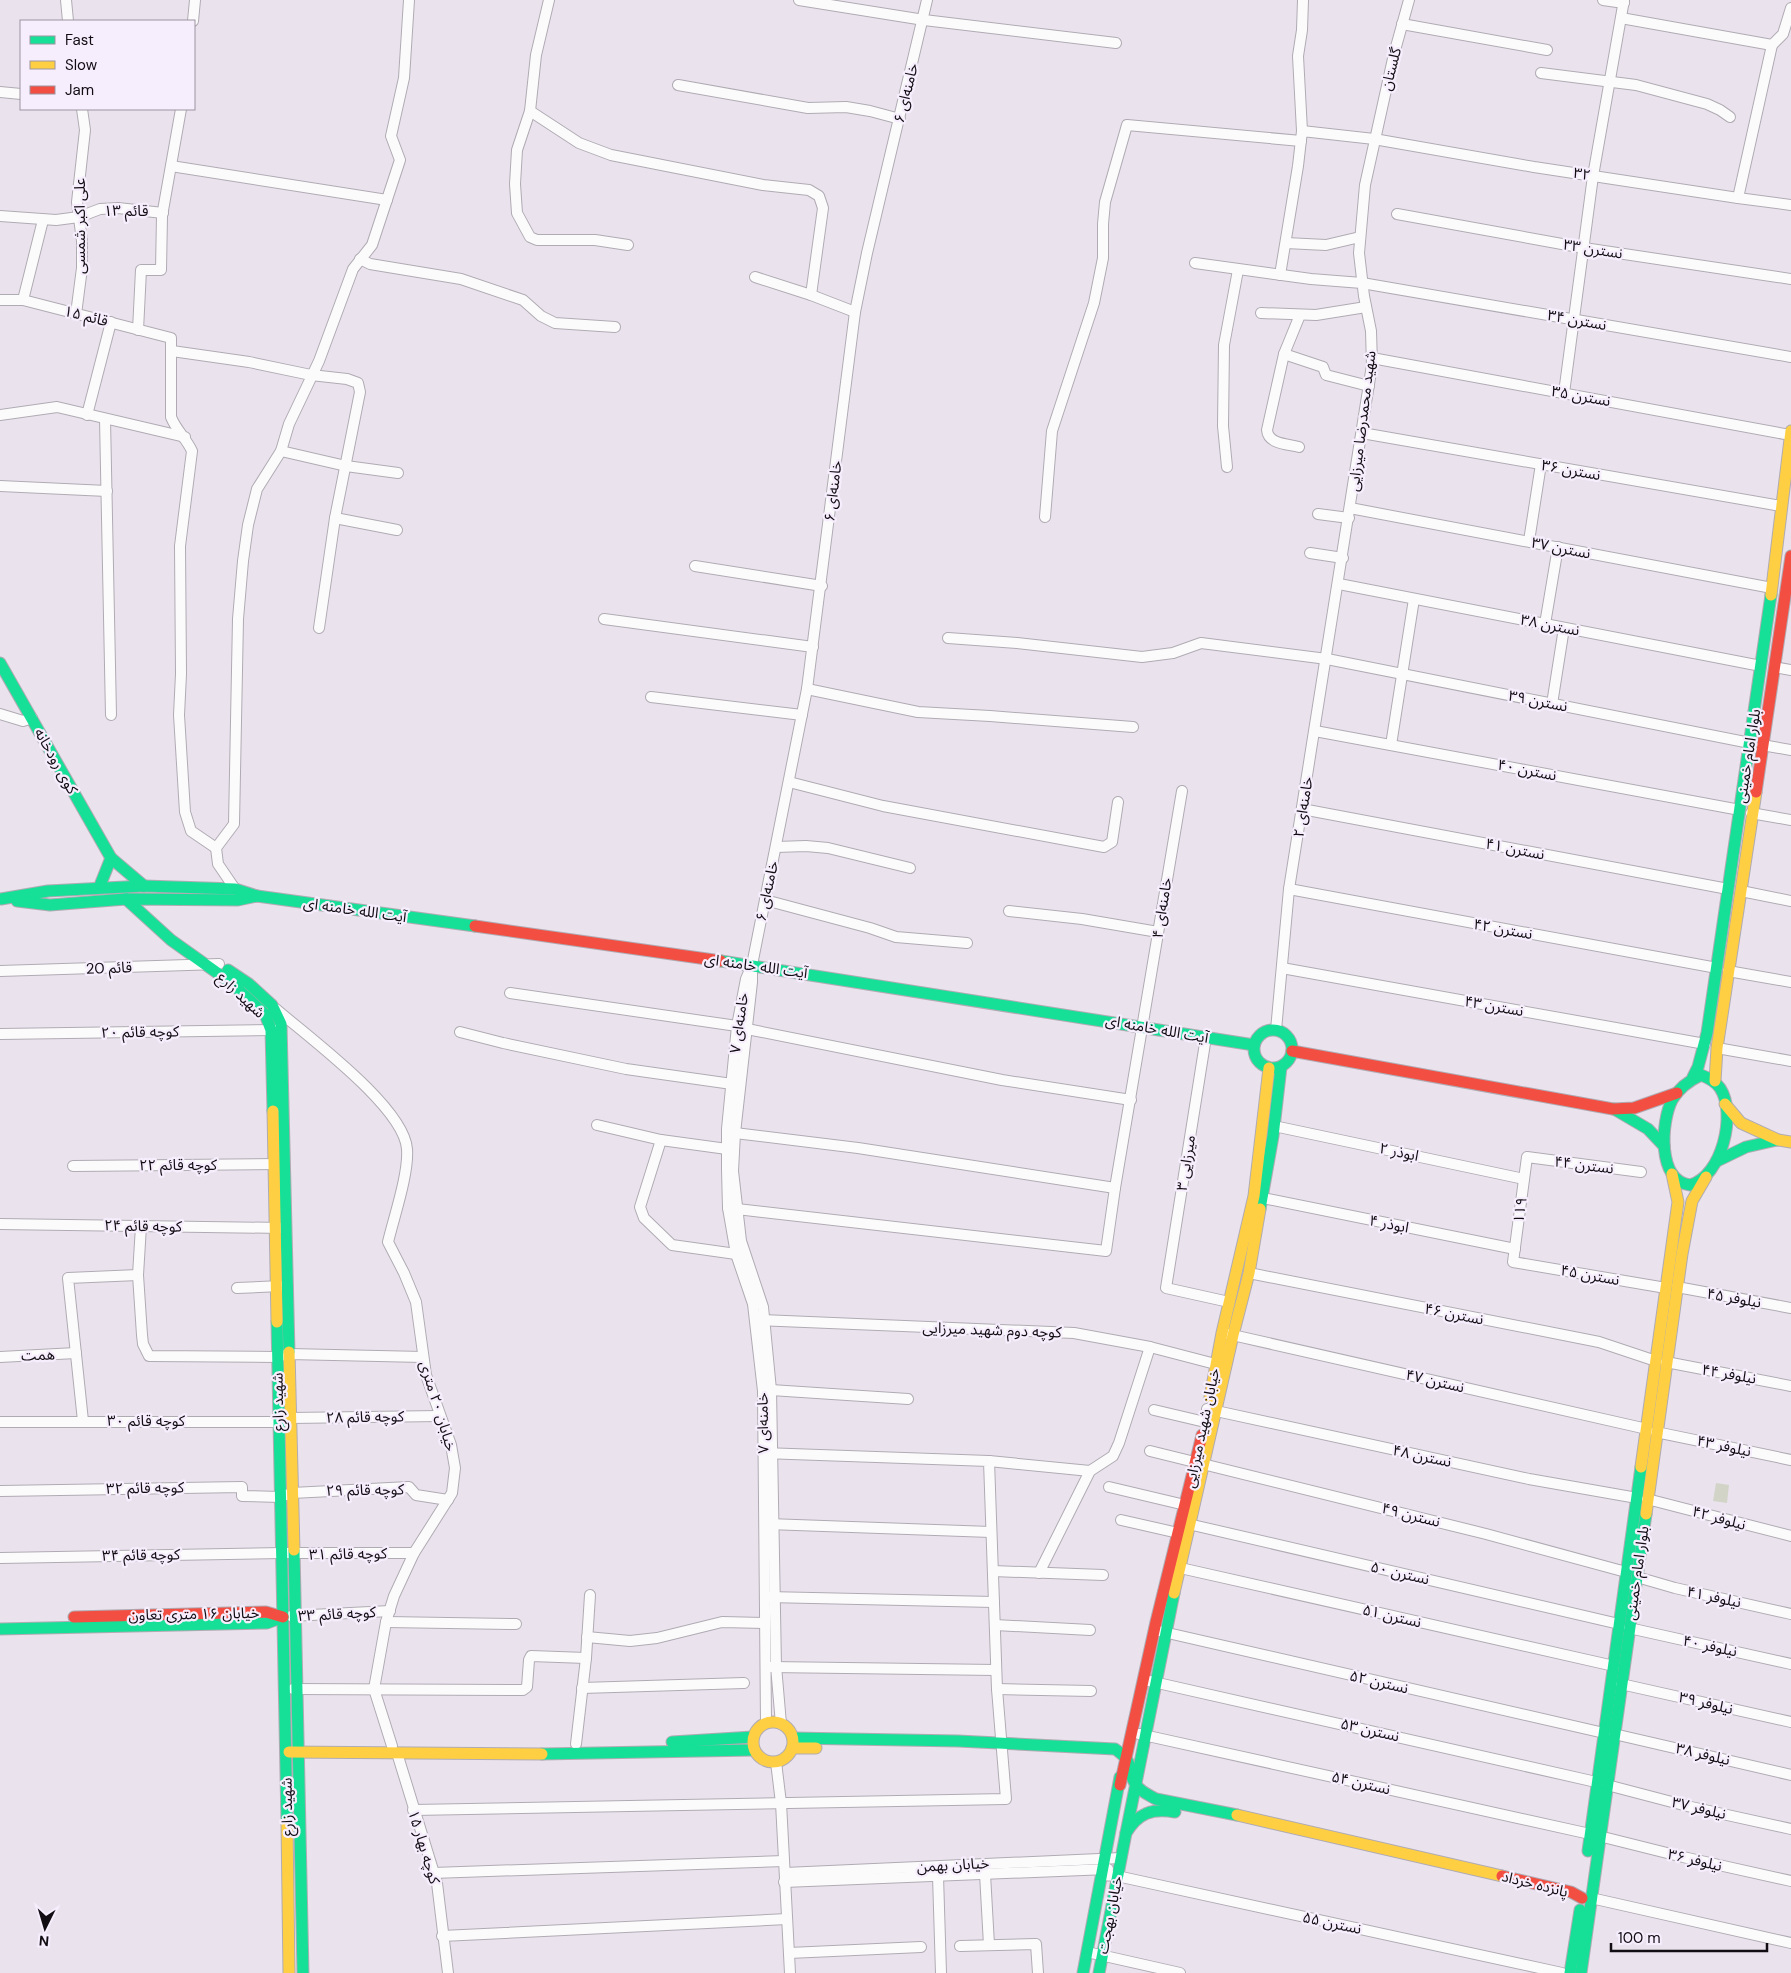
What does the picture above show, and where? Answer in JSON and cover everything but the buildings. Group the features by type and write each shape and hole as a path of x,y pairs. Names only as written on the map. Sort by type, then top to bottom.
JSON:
{"street":[{"path":"66,0 68,20"},
{"path":"193,20 196,0"},
{"path":"234,889 218,864 216,848 234,824 238,619 248,526 257,489 280,451 289,424 319,361 353,269 372,245 400,160 391,136 404,78 409,0"},
{"path":"549,0 536,55 530,111 517,150 516,213 530,237 536,240 595,240 628,245"},
{"path":"799,0 857,5 924,20 1116,43"},
{"name":"خامنه‌ای ۶","path":"752,965 807,689 822,586 856,312 867,253 928,0"},
{"path":"1280,275 1302,136 1298,56 1303,0"},
{"name":"گلستان","path":"1374,139 1409,0"},
{"path":"1564,393 1593,176 1624,2 1603,0"},
{"path":"1738,198 1772,45 1782,34 1791,8"},
{"path":"1621,18 1772,45"},
{"path":"1402,24 1547,50"},
{"path":"1541,73 1636,85 1708,104 1730,117"},
{"path":"678,85 808,108 846,107 900,119"},
{"path":"0,92 20,94"},
{"name":"علی اکبر شمسی","path":"76,314 82,268 82,241 77,202 85,130 82,110"},
{"path":"138,330 141,270 161,270 163,213 181,110"},
{"path":"530,111 579,143 611,155 763,185 808,190 819,196 823,208 811,294"},
{"name":"۳۲","path":"1044,517 1052,431 1094,303 1103,258 1105,202 1127,125 1374,139 1593,176 1791,205"},
{"name":"شهید محمدرضا میرزایی","path":"1338,584 1372,358 1371,331 1362,283 1359,253 1365,185 1374,139"},
{"path":"171,166 387,200"},
{"name":"قائم ۱۳","path":"0,216 43,220 79,217 100,209 118,208 163,213"},
{"name":"نسترن ۳۳","path":"1397,214 1584,248 1791,279"},
{"path":"23,300 43,220"},
{"path":"1286,243 1326,245 1360,237"},
{"path":"360,258 370,264 461,279 523,300 541,316 555,323 615,327"},
{"name":"نسترن ۳۴","path":"1195,263 1238,270 1362,283 1791,357"},
{"path":"1227,467 1223,426 1224,344 1238,270"},
{"path":"755,277 811,294 856,312"},
{"name":"قائم ۱۵","path":"0,300 23,300 170,338 172,351"},
{"path":"1261,313 1316,315 1366,307"},
{"path":"1299,447 1271,440 1267,436 1267,430 1284,354 1300,315"},
{"path":"88,414 110,322"},
{"path":"216,848 190,831 185,812 179,715 181,655 180,546 192,451 186,438 175,428 171,418 172,351 249,362 311,375 347,379 358,383 360,392 335,518 319,628"},
{"path":"1284,354 1323,367 1326,375 1369,386"},
{"name":"نسترن ۳۵","path":"1372,358 1791,433"},
{"path":"0,415 57,407 186,438"},
{"path":"106,419 111,715"},
{"name":"نسترن ۳۶","path":"1362,433 1781,506"},
{"name":"بلوار امام خمینی","path":"1756,744 1761,666 1791,433"},
{"path":"280,451 346,466 398,473"},
{"path":"1529,542 1541,464"},
{"path":"0,486 107,491"},
{"name":"نسترن ۳۷","path":"1318,514 1350,513 1529,542 1772,588"},
{"path":"335,518 397,530"},
{"path":"1545,624 1558,547"},
{"path":"1310,553 1343,558"},
{"name":"بلوار امام خمینی","path":"1716,1081 1711,1046 1722,969 1728,889 1745,812 1756,744 1774,668 1780,620 1788,592 1791,556"},
{"path":"695,566 822,586"},
{"name":"نسترن ۳۸","path":"1338,584 1761,666"},
{"name":"خامنه‌ای ۲","path":"1276,1030 1289,889 1338,584"},
{"path":"1392,745 1414,599"},
{"path":"1768,618 1780,620"},
{"path":"604,619 813,647"},
{"path":"1552,704 1564,628"},
{"name":"نسترن ۳۹","path":"948,638 1017,643 1142,657 1173,653 1201,643 1326,659 1791,750"},
{"name":"کوی رودخانه","path":"0,663 111,858"},
{"path":"1774,668 1791,670"},
{"path":"807,689 918,712 1133,727"},
{"path":"651,696 802,715"},
{"path":"0,714 23,721 32,718"},
{"name":"نسترن ۴۰","path":"1315,730 1791,820"},
{"path":"789,782 884,806 1104,847 1112,842 1118,802"},
{"name":"خامنه‌ای ۴","path":"732,1208 1106,1251 1182,791"},
{"name":"نسترن ۴۱","path":"1302,809 1728,889"},
{"name":"بلوار امام خمینی","path":"1722,969 1741,892 1745,812"},
{"path":"776,848 806,846 828,848 910,868"},
{"path":"99,888 111,858 144,886"},
{"name":"آیت الله خامنه ای","path":"1,899 48,891 144,886 234,889 258,896 752,965 1254,1044"},
{"name":"نسترن ۴۲","path":"1289,889 1791,982"},
{"path":"1741,892 1791,901"},
{"name":"آیت الله خامنه ای","path":"1,899 50,905 126,898 238,900 258,896"},
{"name":"شهید زارع","path":"126,898 171,940 230,982 265,1014 276,1030 283,1355 279,1422 285,1689 292,1748 303,1973"},
{"name":"شهید زارع","path":"140,899 176,934 249,984 272,1005 280,1024 276,1030"},
{"path":"766,900 870,928 896,937 967,943"},
{"path":"1009,912 1082,919 1158,932"},
{"name":"قائم 20","path":"0,971 219,964"},
{"name":"خامنه‌ای ۷","path":"752,965 752,982 732,1084 726,1129 732,1208 741,1242 740,1253 756,1282 771,1390 768,1453 770,1667 766,1723"},
{"name":"نسترن ۴۳","path":"1282,968 1791,1061"},
{"path":"510,994 742,1028 1002,1080 1131,1100"},
{"path":"258,1007 272,1005"},
{"name":"خیابان ۲۰ متری","path":"272,1005 373,1092 399,1126 407,1146 407,1160 388,1242 416,1302 426,1375 451,1445 456,1468 452,1493 414,1553 394,1596 386,1622 374,1689 394,1749"},
{"name":"خامنه‌ای ۷","path":"732,1208 742,1028"},
{"name":"کوچه قائم ۲۰","path":"0,1034 276,1030"},
{"path":"1276,1030 1286,1035 1290,1040 1292,1051 1289,1060 1275,1067 1260,1064 1254,1050 1256,1039 1265,1032 1276,1030"},
{"path":"460,1032 626,1070 732,1084"},
{"name":"میرزایی ۳","path":"1206,1037 1166,1288 1230,1302"},
{"name":"بلوار امام خمینی","path":"1693,1077 1711,1046"},
{"path":"1292,1051 1613,1109 1634,1108 1677,1093"},
{"name":"خیابان شهید میرزایی","path":"1183,1527 1200,1463 1228,1334 1249,1273 1274,1126 1275,1067"},
{"name":"خیابان شهید میرزایی","path":"1228,1334 1230,1302 1254,1196 1275,1067"},
{"path":"1664,1146 1667,1118 1677,1093 1684,1083 1693,1077 1708,1076 1716,1081 1721,1089 1725,1104 1726,1128 1724,1142 1717,1161"},
{"path":"1725,1104 1740,1123 1778,1140 1791,1142"},
{"path":"1613,1109 1650,1131 1660,1139 1664,1146"},
{"path":"597,1125 660,1140 727,1149"},
{"name":"ابوذر ۲","path":"1274,1126 1524,1179"},
{"path":"735,1133 858,1148 1115,1188"},
{"path":"660,1140 640,1207 644,1218 672,1245 740,1253"},
{"path":"1717,1161 1730,1152 1756,1143 1778,1140"},
{"name":"بلوار امام خمینی","path":"1609,1734 1621,1684 1626,1572 1642,1498 1671,1288 1678,1202 1664,1146"},
{"name":"۱۱۹","path":"1513,1262 1528,1158"},
{"name":"نسترن ۴۴","path":"1528,1158 1641,1172"},
{"name":"بلوار امام خمینی","path":"1671,1288 1692,1201 1717,1161"},
{"name":"کوچه قائم ۲۲","path":"73,1166 279,1164"},
{"path":"1672,1174 1682,1184 1690,1186 1706,1177"},
{"name":"ابوذر ۴","path":"1263,1198 1515,1249"},
{"name":"کوچه قائم ۲۴","path":"0,1224 280,1228"},
{"path":"142,1226 138,1275 143,1344 149,1356 283,1355 423,1358"},
{"name":"نسترن ۴۵","path":"1513,1262 1671,1288"},
{"name":"نسترن ۴۶","path":"1249,1273 1599,1342 1661,1362"},
{"path":"83,1421 68,1278 138,1275"},
{"path":"237,1288 282,1286"},
{"name":"نیلوفر ۴۵","path":"1671,1288 1791,1308"},
{"name":"خامنه‌ای ۷","path":"760,1320 768,1453"},
{"name":"کوچه دوم شهید میرزایی","path":"760,1320 1074,1333 1150,1347 1221,1365"},
{"name":"نسترن ۴۷","path":"1228,1334 1652,1430"},
{"path":"1039,1573 1090,1471 1112,1456 1116,1449 1150,1347"},
{"name":"همت","path":"0,1357 76,1354"},
{"name":"شهید زارع","path":"283,1355 290,1418 298,1689 292,1748 289,1973"},
{"name":"نیلوفر ۴۴","path":"1661,1362 1791,1386"},
{"path":"771,1390 908,1399"},
{"path":"1154,1410 1205,1422"},
{"name":"خیابان شهید میرزایی","path":"1120,1785 1143,1679 1160,1631 1176,1567 1185,1505 1200,1463 1205,1422 1212,1411"},
{"name":"نسترن ۴۸","path":"1212,1411 1529,1478 1642,1498"},
{"name":"کوچه قائم ۲۸","path":"290,1418 440,1416"},
{"name":"کوچه قائم ۳۰","path":"0,1422 279,1422 290,1418"},
{"name":"نیلوفر ۴۳","path":"1652,1430 1791,1460"},
{"name":"نسترن ۴۹","path":"1150,1450 1486,1534 1626,1572"},
{"path":"768,1453 989,1461 1090,1471"},
{"path":"413,1810 1006,1799 996,1670 989,1461"},
{"name":"کوچه قائم ۳۲","path":"0,1491 242,1486 242,1496 280,1497"},
{"name":"کوچه قائم ۲۹","path":"280,1497 292,1493 409,1487 416,1495 448,1500"},
{"path":"1109,1487 1185,1505"},
{"name":"بلوار امام خمینی","path":"1570,1973 1586,1898 1609,1734 1614,1666 1637,1577 1642,1498"},
{"name":"نیلوفر ۴۲","path":"1642,1498 1791,1536"},
{"name":"نسترن ۵۰","path":"1121,1520 1183,1527 1624,1626"},
{"path":"768,1524 992,1532"},
{"name":"۳۱ کوچه قائم","path":"282,1553 414,1553"},
{"name":"کوچه قائم ۳۴","path":"0,1558 282,1553"},
{"name":"نسترن ۵۱","path":"1176,1567 1614,1666"},
{"path":"993,1571 1103,1575"},
{"name":"نیلوفر ۴۱","path":"1637,1577 1675,1588 1791,1614"},
{"path":"576,1744 586,1658 590,1595"},
{"path":"770,1597 994,1602"},
{"name":"خامنه‌ای ۷","path":"770,1597 765,1623 770,1667 781,1724"},
{"name":"کوچه قائم ۳۳","path":"283,1617 390,1611"},
{"name":"خیابان ۱۶ متری تعاون","path":"0,1620 248,1612 266,1612 283,1617"},
{"name":"خیابان ۱۶ متری تعاون","path":"0,1629 267,1623 283,1617"},
{"path":"386,1622 516,1624"},
{"path":"587,1636 630,1641 657,1638 722,1622 765,1623"},
{"path":"995,1625 1090,1630"},
{"name":"نیلوفر ۴۰","path":"1624,1626 1791,1664"},
{"name":"خیابان شهید میرزایی","path":"1126,1833 1155,1682 1160,1631"},
{"name":"نسترن ۵۲","path":"1160,1631 1609,1734"},
{"path":"285,1689 523,1690 527,1687 531,1656 586,1658"},
{"path":"770,1667 996,1670"},
{"name":"نسترن ۵۳","path":"1143,1679 1602,1783"},
{"path":"582,1688 744,1683"},
{"name":"نیلوفر ۳۹","path":"1621,1684 1791,1722"},
{"path":"997,1689 1091,1691"},
{"path":"766,1723 781,1724 789,1729 792,1743 786,1757 776,1762 761,1758 754,1750 753,1737 758,1728 766,1723"},
{"name":"نسترن ۵۴","path":"1131,1732 1595,1835"},
{"name":"نیلوفر ۳۸","path":"1609,1734 1791,1774"},
{"path":"394,1749 645,1744 753,1737"},
{"path":"792,1743 894,1747 1104,1747 1115,1749 1126,1755 1135,1784"},
{"path":"1001,1746 1110,1755 1118,1759 1121,1764 1120,1785"},
{"path":"292,1748 546,1754 754,1750"},
{"name":"کوچه بهار ۱۵","path":"394,1749 436,1883 448,1973"},
{"path":"776,1762 781,1803 790,1973"},
{"name":"نیلوفر ۳۷","path":"1602,1783 1691,1808 1791,1829"},
{"name":"پانزده خرداد","path":"1135,1784 1141,1791 1156,1799 1276,1823 1426,1857 1571,1892 1586,1898"},
{"name":"خیابان بهجت","path":"1083,1973 1120,1785"},
{"path":"1113,1818 1131,1804 1156,1799"},
{"name":"پانزده خرداد","path":"1126,1833 1132,1823 1143,1814 1157,1808 1320,1839 1571,1898 1586,1898"},
{"name":"خیابان بهجت","path":"1099,1973 1126,1833"},
{"name":"نیلوفر ۳۶","path":"1595,1835 1791,1881"},
{"name":"خیابان بهمن","path":"785,1878 938,1876 1103,1867 1120,1858"},
{"path":"433,1873 784,1862"},
{"name":"خیابان بهمن","path":"785,1878 1103,1867"},
{"name":"نسترن ۵۵","path":"1103,1867 1118,1873 1562,1973"},
{"path":"985,1874 989,1945"},
{"path":"938,1876 941,1973"},
{"path":"1586,1898 1791,1943"},
{"name":"بلوار امام خمینی","path":"1581,1973 1586,1898"},
{"path":"442,1936 787,1919"},
{"path":"960,1946 1036,1944 1038,1973"},
{"path":"789,1953 921,1947"},
{"path":"1087,1952 1180,1973"}],"shaded area":[{"path":"1716,1483 1729,1485 1727,1503 1713,1501"}],"traffic: fast":[{"path":"1693,1077 1698,1067 1707,1033 1771,595"},
{"path":"0,663 111,858 144,886"},
{"path":"99,888 111,858"},
{"path":"1,899 48,891 144,886 235,889 257,896 475,926"},
{"path":"17,901 50,905 126,899 238,900 257,896"},
{"path":"126,899 171,940 230,982 265,1014 271,1030 273,1111"},
{"path":"721,961 1254,1045"},
{"path":"228,970 249,984 272,1005 281,1024 289,1352"},
{"path":"1273,1030 1287,1035 1292,1049 1287,1063 1273,1068 1259,1063 1254,1049 1259,1035 1273,1030"},
{"path":"1260,1209 1273,1136 1281,1067"},
{"path":"1701,1075 1712,1080 1720,1088 1725,1099 1727,1113 1726,1128 1723,1143 1711,1170 1701,1180 1690,1185 1679,1181 1672,1173 1664,1149 1664,1136 1668,1110 1672,1100 1684,1085 1701,1075"},
{"path":"1614,1109 1648,1129 1664,1146"},
{"path":"1717,1161 1746,1147 1777,1140"},
{"path":"277,1322 287,1823"},
{"path":"1588,1851 1641,1467"},
{"path":"1581,1973 1646,1514"},
{"path":"294,1550 303,1973"},
{"path":"1126,1833 1174,1593"},
{"path":"0,1629 267,1623 283,1617"},
{"path":"672,1742 753,1737"},
{"path":"793,1738 958,1741 1115,1749 1126,1759 1136,1785 1148,1795 1156,1799 1237,1815"},
{"path":"542,1754 754,1750"},
{"path":"1083,1973 1120,1777"},
{"path":"1099,1973 1126,1833 1135,1821 1146,1814 1159,1811 1175,1812"},
{"path":"1570,1973 1580,1910"}],"traffic: slow":[{"path":"1771,595 1791,431"},
{"path":"1715,1081 1717,1048 1756,792"},
{"path":"1210,1397 1222,1333 1254,1196 1269,1068"},
{"path":"1725,1104 1741,1123 1778,1140 1791,1142"},
{"path":"273,1111 277,1322"},
{"path":"1641,1467 1678,1202 1672,1174"},
{"path":"1646,1514 1682,1254 1692,1201 1706,1177"},
{"path":"1174,1593 1249,1273 1260,1209"},
{"path":"289,1352 294,1550"},
{"path":"769,1722 777,1722 784,1725 790,1731 793,1742 790,1753 784,1759 777,1762 769,1762 762,1759 756,1753 753,1746 753,1738 756,1731 762,1725 769,1722"},
{"path":"792,1748 816,1748"},
{"path":"289,1752 542,1754"},
{"path":"1237,1815 1502,1876"},
{"path":"287,1823 289,1973"}],"traffic: jam":[{"path":"1756,792 1791,556"},
{"path":"475,926 721,961"},
{"path":"1292,1051 1613,1109 1634,1108 1677,1093"},
{"path":"1120,1785 1156,1622 1202,1435"},
{"path":"74,1617 266,1612 283,1617"},
{"path":"1502,1876 1571,1892 1582,1898"}]}
